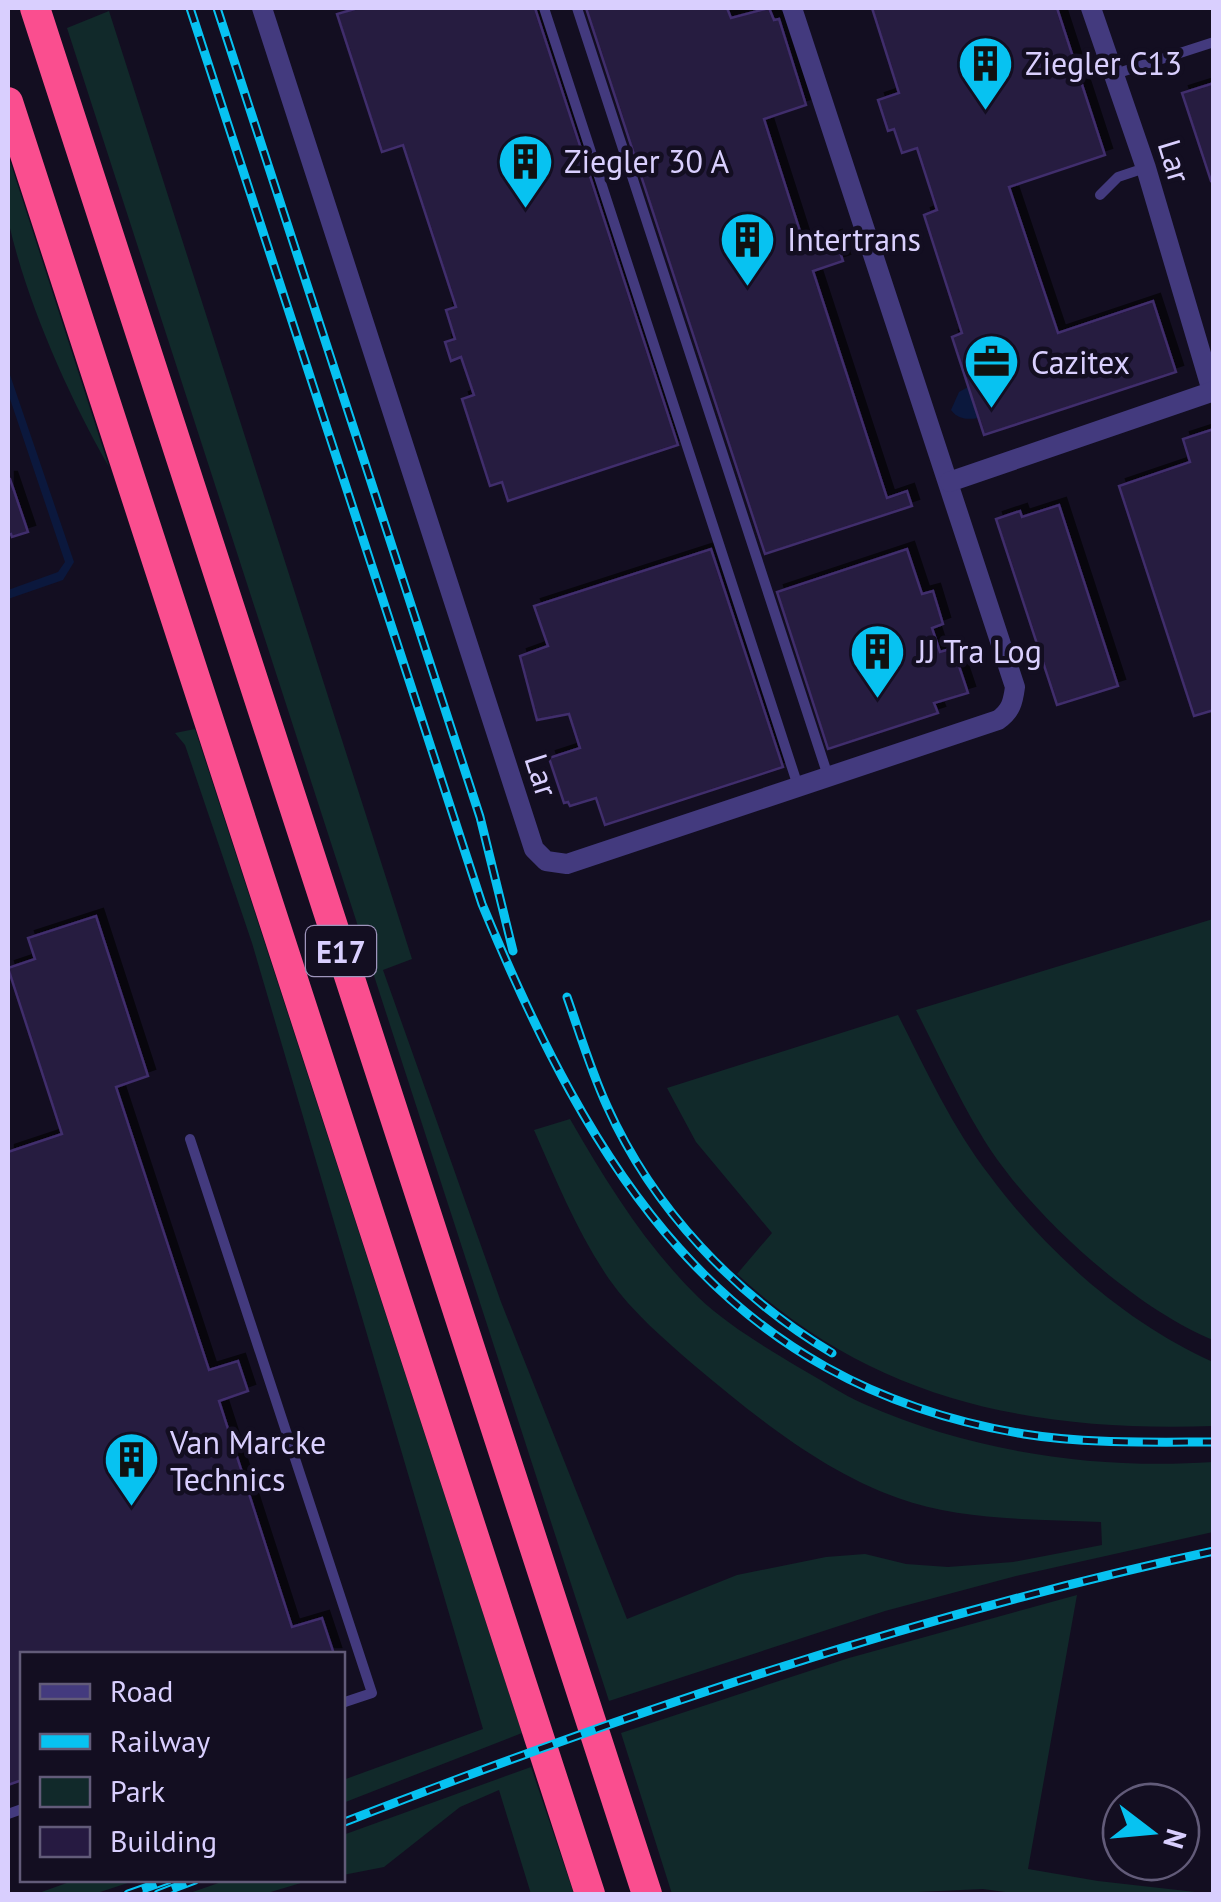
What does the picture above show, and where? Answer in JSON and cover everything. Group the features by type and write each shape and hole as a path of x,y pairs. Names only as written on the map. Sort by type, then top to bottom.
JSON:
{"highway":[{"name":"E17","path":"35,8 647,1894"},
{"name":"E17","path":"8,102 590,1894"}],"street":[{"name":"Lar","path":"262,8 534,849 546,861 567,864 998,720 1008,713 1013,702 1015,687 792,8"},
{"name":"Lar","path":"949,482 1213,391 1146,168 1091,8"}],"lane":[{"path":"544,8 798,786"},
{"path":"576,8 828,776"},
{"path":"1115,74 1214,42"},
{"path":"1100,196 1118,177 1146,168"},
{"path":"190,1139 372,1693 345,1702"}],"green space":[{"path":"109,11 412,959 383,970 501,1302 627,1619 737,1575 826,1557 865,1554 906,1564 948,1567 1013,1562 1102,1545 1101,1522 999,1518 922,1506 843,1473 766,1423 649,1325 618,1291 598,1261 534,1130 570,1119 613,1190 661,1256 709,1307 759,1343 855,1400 905,1421 991,1446 1080,1460 1213,1462 1213,1532 1016,1576 885,1611 609,1701 67,28"},
{"path":"8,155 109,467 65,380 27,285 7,216"},
{"path":"195,729 522,1733 345,1802 345,1779 483,1729 252,943 185,745 175,733"},
{"path":"1214,919 1213,1340 1182,1325 1115,1280 1024,1193 980,1133 916,1010"},
{"path":"898,1015 964,1138 1037,1232 1119,1306 1213,1362 1213,1426 1082,1423 959,1400 900,1379 844,1352 789,1317 737,1274 772,1233 696,1142 667,1088"},
{"path":"1077,1595 1028,1869 1101,1882 1213,1894 1019,1894 983,1889 874,1894 672,1894 621,1733 849,1658"},
{"path":"531,1767 574,1894 531,1894 499,1790 460,1807 384,1867 345,1875 345,1834"},
{"path":"69,1882 131,1882 94,1894 36,1894"},
{"path":"221,1882 304,1882 264,1894 187,1894"}],"water":[{"path":"8,369 74,562 63,580 8,599 8,590 58,572 65,562 8,393"},
{"path":"968,387 978,418 963,418 951,410 959,392"}],"building":[{"name":"Ziegler 30 A","path":"358,8 535,8 678,445 508,501 502,482 490,486 462,399 474,395 461,357 451,361 445,342 455,339 446,310 456,307 403,145 382,152 337,14"},
{"name":"Intertrans","path":"586,8 727,8 731,18 769,8 774,20 779,19 806,105 764,119 805,247 835,237 843,261 813,271 887,498 907,491 912,506 765,554"},
{"path":"872,8 1057,8 1105,155 1009,187 1058,333 1153,301 1176,372 984,435 952,337 962,333 924,215 937,210 917,148 902,153 894,129 888,131 878,100 899,93"},
{"path":"1214,83 1214,180 1211,181 1182,93"},
{"path":"1214,429 1214,710 1194,716 1119,486 1190,462 1183,439"},
{"path":"8,479 28,532 12,537 8,535"},
{"path":"1059,505 1118,686 1057,705 996,519 1020,511 1022,517"},
{"path":"711,549 783,767 605,825 596,798 570,806 564,803 549,758 580,748 569,714 537,720 520,656 548,646 534,606"},
{"path":"907,549 922,594 933,591 943,624 932,628 940,652 953,648 968,693 934,703 938,713 828,749 777,592"},
{"name":"Van Marcke Technics","path":"96,916 148,1076 116,1087 209,1370 238,1361 248,1391 219,1401 292,1627 322,1618 333,1652 20,1652 20,1781 8,1785 8,1152 62,1134 8,968 35,959 28,938"}],"railway":[{"path":"190,8 482,904 570,1091 621,1174 680,1249 747,1314 826,1367 918,1408 1024,1434 1095,1441 1214,1442"},
{"path":"217,8 480,817 513,951"},
{"path":"567,997 607,1106 626,1144 673,1214 701,1247 763,1305 832,1353"},
{"path":"345,1822 664,1705 882,1636 1214,1551"},
{"path":"128,1894 162,1882"},
{"path":"158,1894 190,1882"}],"place":[{"name":"Ziegler C13","path":"986,112"},
{"name":"Ziegler 30 A","path":"525,210"},
{"name":"Intertrans","path":"748,288"},
{"name":"Cazitex","path":"992,411"},
{"name":"JJ Tra Log","path":"878,700"},
{"name":"Van Marcke Technics","path":"131,1509"}]}
